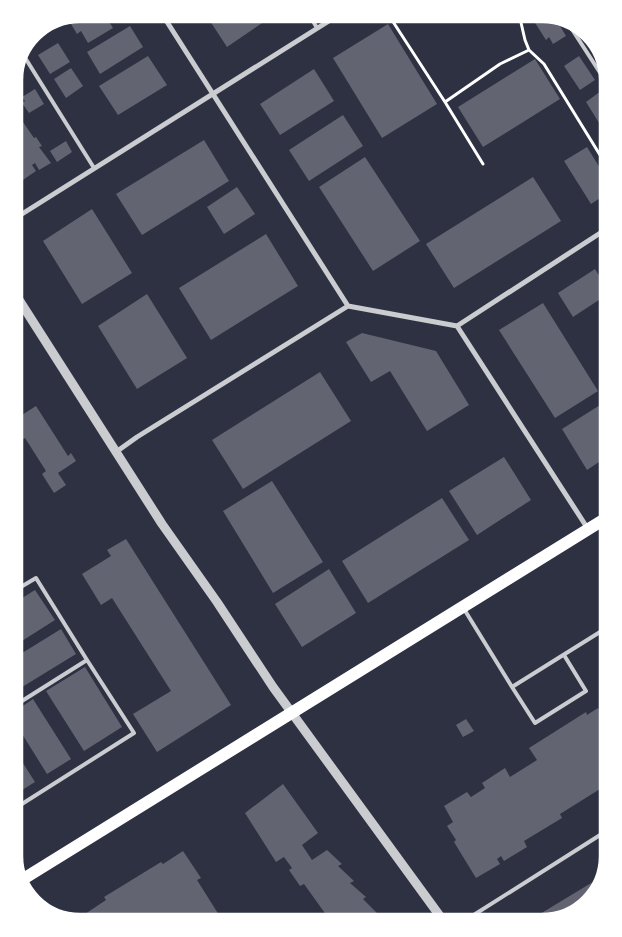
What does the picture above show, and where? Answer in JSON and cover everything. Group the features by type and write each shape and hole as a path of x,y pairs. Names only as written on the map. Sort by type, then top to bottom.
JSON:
{"main road":[{"path":"26,877 600,522"}],"street":[{"path":"167,22 348,306"},
{"path":"23,212 326,23"},
{"path":"116,452 137,437 348,306 457,326 600,233"},
{"path":"23,306 162,524 292,713 438,914"},
{"path":"457,326 588,529"}],"lane":[{"path":"314,23 317,28"},
{"path":"574,32 599,71"},
{"path":"26,60 94,168"},
{"path":"22,585 36,578 134,733 22,804"},
{"path":"464,607 535,723 586,691 564,655"},
{"path":"512,687 600,632"},
{"path":"22,701 87,660"},
{"path":"476,914 600,835"}],"path":[{"path":"394,23 483,164"},
{"path":"522,23 529,50 544,64 600,155"},
{"path":"445,102 500,64 529,50"}],"building":[{"path":"80,22 109,22 113,28 88,43 81,31 77,34 71,24"},
{"path":"211,22 263,22 227,47"},
{"path":"535,23 557,24 566,36 553,44 549,37 546,40"},
{"path":"388,24 437,104 382,138 333,58"},
{"path":"130,26 143,47 100,74 87,52"},
{"path":"58,43 70,62 50,74 38,55"},
{"path":"148,56 167,85 118,115 99,86"},
{"path":"579,56 595,80 580,90 564,66"},
{"path":"535,59 560,99 483,147 458,107"},
{"path":"71,68 83,86 66,98 54,79"},
{"path":"314,69 334,101 280,135 260,104"},
{"path":"35,89 44,104 29,113 23,104 25,101 23,96"},
{"path":"600,92 600,124 586,102"},
{"path":"343,115 363,146 309,181 289,150"},
{"path":"23,122 34,138 36,137 42,146 39,147 51,163 39,170 35,163 32,165 36,171 23,180"},
{"path":"204,140 229,181 142,235 116,194"},
{"path":"66,141 72,152 57,162 50,151"},
{"path":"587,147 600,168 600,198 591,204 564,161"},
{"path":"365,157 420,241 373,271 319,187"},
{"path":"533,177 561,221 454,288 426,244"},
{"path":"237,187 255,214 224,234 207,207"},
{"path":"92,209 132,273 82,304 43,241"},
{"path":"266,234 298,286 211,340 179,288"},
{"path":"595,269 600,277 600,299 573,317 558,293"},
{"path":"147,294 187,358 137,389 98,326"},
{"path":"543,303 598,391 555,418 499,330"},
{"path":"362,333 436,351 469,405 427,431 390,371 371,382 346,342"},
{"path":"320,372 351,421 243,489 212,440"},
{"path":"600,405 600,461 587,470 562,429"},
{"path":"36,406 68,456 71,453 76,461 58,473 66,485 54,493 42,474 46,471 25,438 23,439 23,415"},
{"path":"504,457 531,500 477,535 449,491"},
{"path":"272,481 323,562 273,593 223,511"},
{"path":"442,498 469,540 368,603 342,561"},
{"path":"126,539 231,705 157,752 133,714 171,691 112,598 101,605 82,574 111,556 107,550"},
{"path":"329,569 356,613 302,647 275,604"},
{"path":"35,590 55,620 22,641 22,598"},
{"path":"61,629 76,654 22,687 22,653"},
{"path":"85,667 122,727 84,751 46,691"},
{"path":"33,699 71,759 47,774 22,734 22,706"},
{"path":"598,708 600,711 600,789 560,814 562,818 524,841 527,847 504,861 501,856 497,859 500,864 476,878 454,842 456,840 447,826 453,822 444,806 467,792 471,797 485,788 482,783 505,768 510,777 537,760 529,748 586,712 587,715"},
{"path":"466,719 474,731 463,737 456,725"},
{"path":"22,762 35,782 22,790"},
{"path":"283,784 318,833 302,845 312,860 327,850 342,864 338,866 354,881 350,883 366,897 363,899 378,914 326,914 304,884 300,886 289,870 292,868 284,857 276,862 245,813"},
{"path":"183,851 201,878 197,880 218,914 85,914 106,900 104,897 161,862 163,864"},
{"path":"594,881 583,898 571,907 557,913 540,914"}]}
